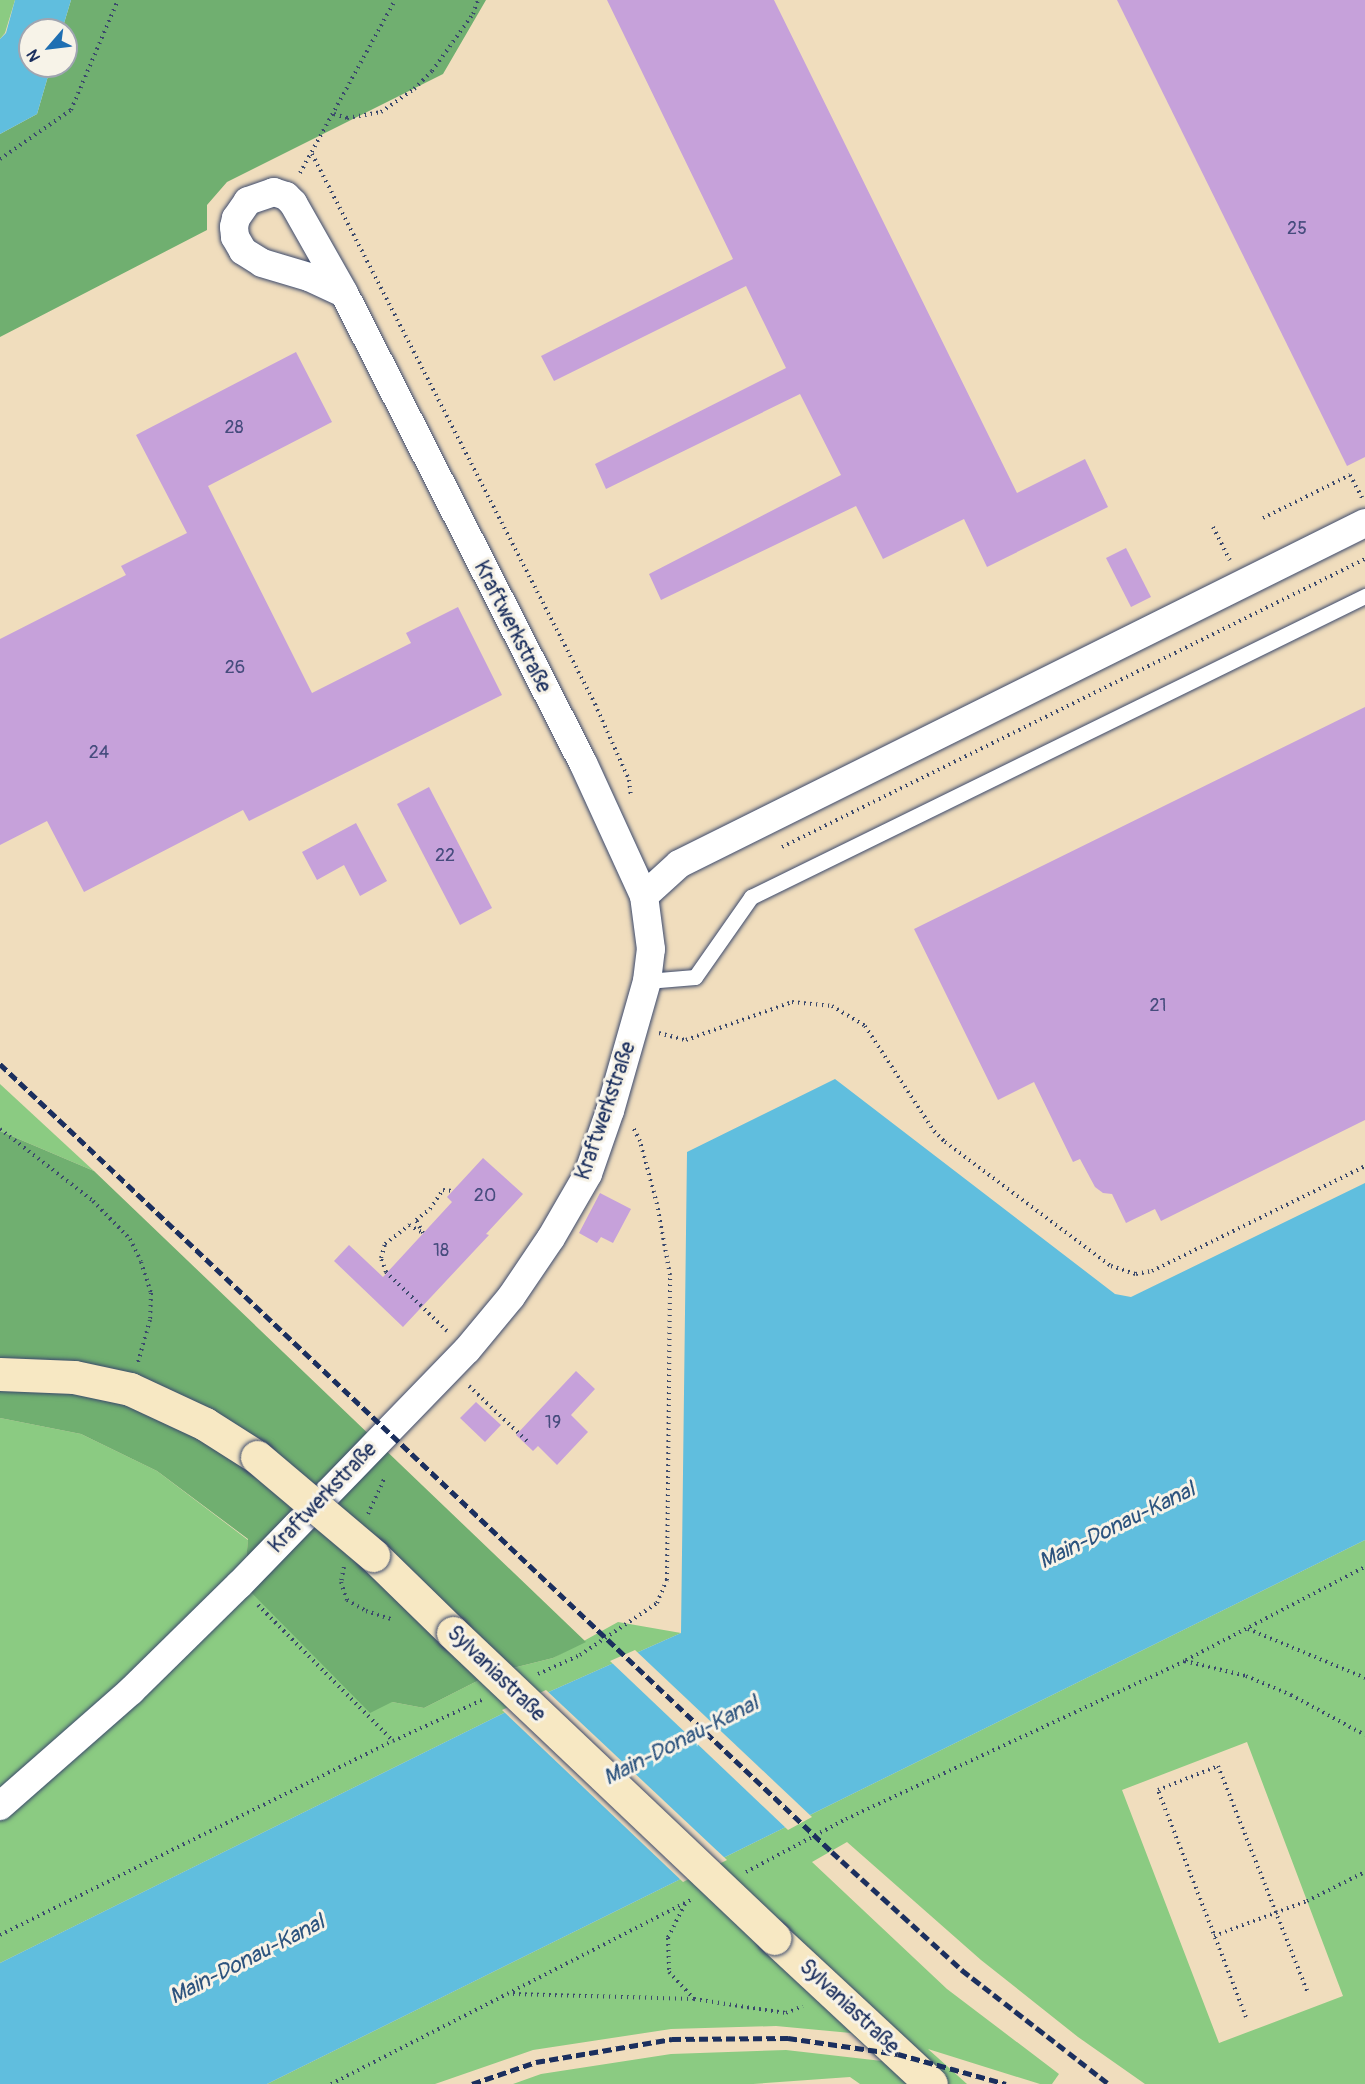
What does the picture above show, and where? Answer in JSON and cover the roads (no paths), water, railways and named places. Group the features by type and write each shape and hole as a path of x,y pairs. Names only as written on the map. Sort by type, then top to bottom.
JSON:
{"street":[{"name":"Kraftwerkstraße","path":"0,1806 131,1690 239,1585 466,1351 512,1296 551,1238 588,1174 648,981 651,948 644,896 583,763 344,293"},
{"path":"644,896 678,864 1365,523"},
{"name":"Sylvaniastraße","path":"0,1374 74,1377 130,1389 205,1424 257,1458 373,1555 774,1938 931,2084"}],"lane":[{"path":"648,981 695,977 751,897 1365,596"}],"water":[{"path":"15,0 71,0 66,18 18,18 18,78 48,78 37,114 0,134 0,39 6,33"},
{"name":"Main-Donau-Kanal","path":"835,1079 1115,1294 1131,1297 1365,1183 1365,1540 267,2084 0,2084 0,1963 524,1703 681,1633 687,1152"}],"railway":[{"path":"0,1064 832,1852 962,1970 1109,2084"},
{"path":"472,2084 536,2062 672,2039 788,2038 898,2054 1006,2084"}]}
